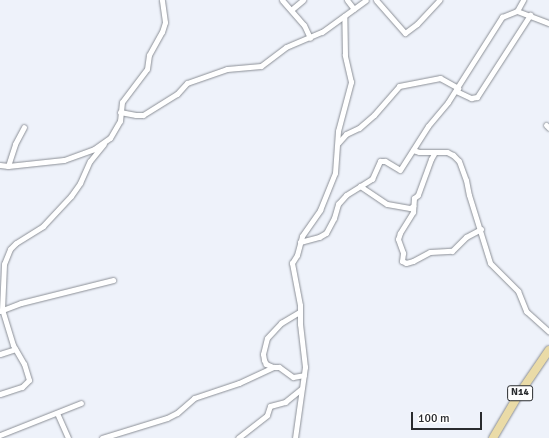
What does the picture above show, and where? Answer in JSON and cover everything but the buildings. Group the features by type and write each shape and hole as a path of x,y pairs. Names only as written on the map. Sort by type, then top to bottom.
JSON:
{"main road":[{"name":"N14","path":"493,438 519,394 549,350"}],"street":[{"path":"0,394 22,387 29,380 24,364 15,349 1,311 2,271 10,249 43,226 71,196 82,179 90,161 116,131 120,121 122,102 146,69 148,55 162,32 165,22 162,0"},
{"path":"282,0 304,25 310,38"},
{"path":"291,10 303,0"},
{"path":"347,0 354,8"},
{"path":"120,112 143,115 177,94 187,83 227,69 261,66 286,47 322,32 366,0"},
{"path":"376,0 405,33 417,24 440,0"},
{"path":"517,11 522,0"},
{"path":"300,242 319,237 326,233 334,218 338,204 360,186 372,179 380,161 385,161 400,170 428,126 457,89 502,17 517,11 549,23"},
{"path":"295,438 304,375 304,355 298,293 292,263 297,255 300,242 306,230 320,210 335,173 340,118 351,82 345,55 344,16"},
{"path":"338,143 346,134 358,128 374,115 399,86 440,78 471,98 477,97 530,16"},
{"path":"8,166 15,144 24,127"},
{"path":"0,165 8,166 64,160 104,144"},
{"path":"413,150 418,152 446,152 453,155 459,161 481,230 486,255 490,263 518,291 526,312 549,332"},
{"path":"435,152 430,159 418,195 414,198 413,212 405,222 398,239 402,249 402,261 406,263 413,261 430,252 452,251 466,236 481,230"},
{"path":"360,186 387,204 410,208 413,206"},
{"path":"1,311 29,301 113,280"},
{"path":"299,312 281,323 267,338 263,354 266,364 273,367 280,367 293,377 304,375"},
{"path":"0,354 15,349"},
{"path":"102,438 167,418 177,413 194,398 244,381 273,367"},
{"path":"238,438 267,415 270,406 285,402 301,389"},
{"path":"0,435 81,403"},
{"path":"57,413 68,438"}]}
